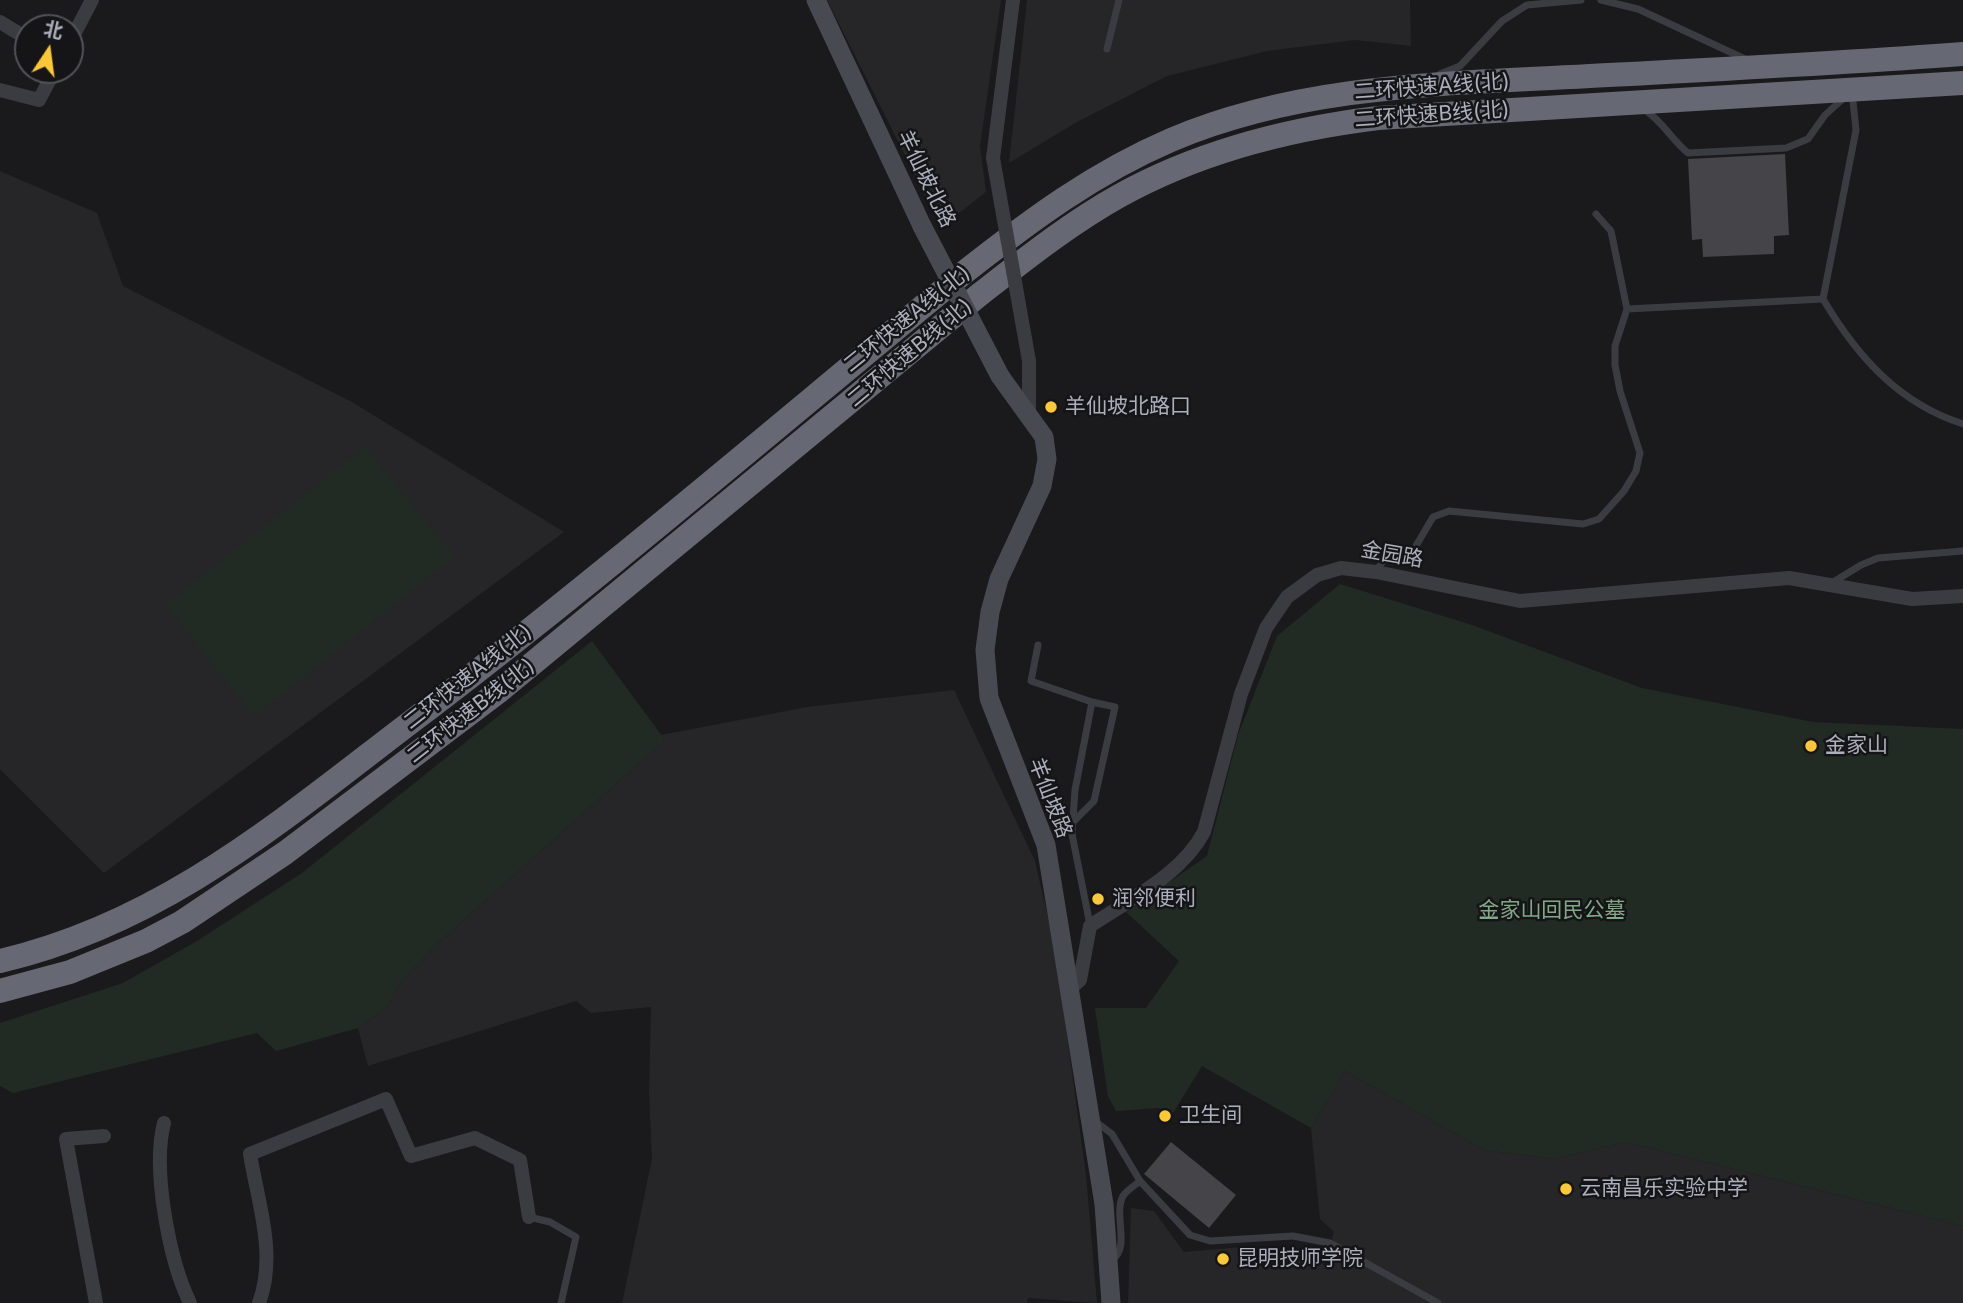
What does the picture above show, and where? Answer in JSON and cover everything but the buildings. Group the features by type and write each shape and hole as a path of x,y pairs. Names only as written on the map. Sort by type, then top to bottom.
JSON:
{"highway":[{"name":"二环快速A线(北)","path":"0,961 60,945 133,915 167,897 268,830 480,670 1040,213 1097,176 1173,139 1220,122 1312,99 1414,86 1963,54"},
{"name":"二环快速B线(北)","path":"0,991 69,972 146,941 204,908 285,853 498,692 979,295 1053,238 1118,196 1185,165 1236,147 1325,125 1417,114 1852,92 1963,83"}],"street":[{"name":"羊仙坡北路","path":"816,0 922,226 1000,376"},
{"path":"1013,0 993,158 1029,361 1030,413"},
{"path":"0,90 39,100 48,84"},
{"name":"羊仙坡路","path":"1000,376 1030,413 1044,437 1047,459 1042,486 999,579 985,650 989,698 1046,845 1104,1203 1111,1303"},
{"name":"金园路","path":"1090,926 1172,871 1194,850 1204,832 1241,694 1266,628 1287,597 1317,575 1341,568 1376,572 1520,601 1789,578 1912,599 1963,597"},
{"path":"1070,989 1080,980 1090,926"},
{"path":"260,1303 269,1259 250,1154 386,1099 411,1156 475,1138 520,1160 529,1217"},
{"path":"164,1123 158,1161 174,1259 190,1303"},
{"path":"96,1303 66,1139 104,1136"}],"lane":[{"path":"1107,49 1119,0"},
{"path":"1414,86 1460,66 1502,21 1527,5 1581,0"},
{"path":"1601,0 1638,9 1728,53 1773,66"},
{"path":"1621,103 1642,108 1659,119 1671,139 1688,153 1786,148 1808,139 1825,115 1852,92"},
{"path":"1852,92 1856,130 1823,299 1844,335 1876,373 1909,400 1936,415 1963,424"},
{"path":"1376,572 1387,556 1413,551 1433,517 1449,511 1583,524 1599,519 1624,491 1636,471 1640,453 1620,391 1615,365 1615,346 1627,309 1611,231 1596,214"},
{"path":"1627,309 1823,299"},
{"path":"1829,585 1878,558 1963,551"},
{"path":"1038,645 1031,681 1115,707 1094,801 1072,823"},
{"path":"1090,926 1072,823 1093,702"},
{"path":"1090,1118 1111,1134 1140,1181 1190,1235 1210,1241 1293,1236 1330,1243 1438,1303"},
{"path":"1108,1261 1116,1259 1121,1248 1119,1206 1124,1194 1140,1181"},
{"path":"529,1217 550,1223 576,1237 561,1303"},
{"path":"1418,1292 1419,1303"}],"shaded area":[{"path":"827,0 1001,0 980,146 986,192 941,227"},
{"path":"1027,0 1410,0 1411,46 1355,40 1267,51 1167,76 1077,122 1009,163"},
{"path":"0,171 97,213 123,286 352,402 564,532 104,873 0,769"},
{"path":"954,690 1035,861 1055,948 1086,1175 1097,1303 1028,1298 1027,1303 622,1303 652,1159 649,1093 651,1007 591,1013 576,1001 368,1066 358,1028 387,1007 401,982 438,943 665,740 661,735 807,707"},
{"name":"云南昌乐实验中学","path":"1345,1071 1484,1150 1554,1159 1626,1142 1963,1226 1963,1303 1128,1303 1131,1208 1154,1211 1184,1252 1253,1246 1309,1253 1324,1265 1334,1232 1320,1219 1311,1128"}],"green space":[{"path":"365,447 454,557 255,716 166,605"},
{"name":"金家山回民公墓","path":"1340,584 1472,625 1642,688 1813,722 1963,729 1963,1226 1626,1142 1554,1159 1484,1150 1345,1071 1311,1128 1202,1066 1173,1113 1158,1108 1116,1111 1108,1096 1095,1008 1146,1008 1179,961 1126,912 1207,856 1238,735 1277,636"},
{"path":"592,641 665,740 438,943 401,982 387,1007 358,1028 276,1051 257,1033 13,1093 0,1086 0,1023 123,983 197,941 302,873"}],"place":[{"name":"羊仙坡北路口","path":"1051,407"},
{"name":"金家山","path":"1811,746"},
{"name":"润邻便利","path":"1098,899"},
{"name":"卫生间","path":"1165,1116"},
{"name":"云南昌乐实验中学","path":"1566,1189"},
{"name":"昆明技师学院","path":"1223,1259"}]}
